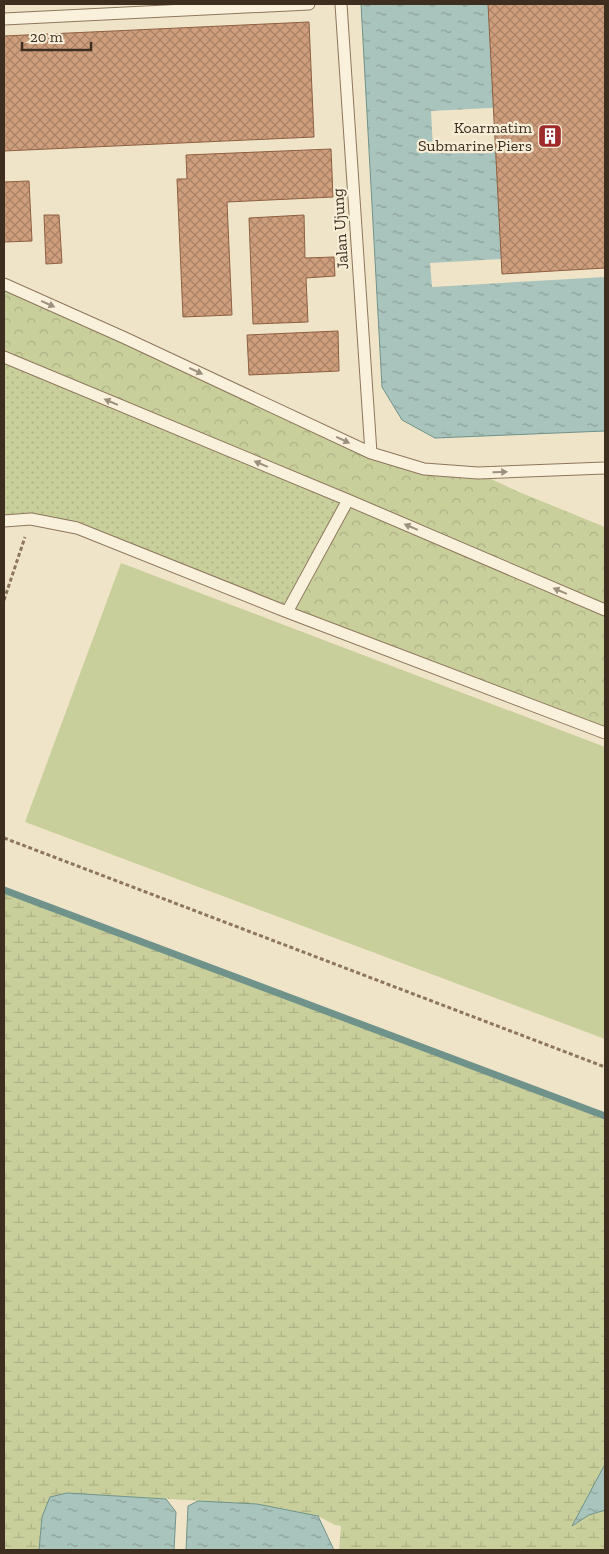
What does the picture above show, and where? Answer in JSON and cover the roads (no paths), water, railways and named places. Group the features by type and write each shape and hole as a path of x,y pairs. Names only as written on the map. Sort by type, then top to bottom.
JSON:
{"lane":[{"path":"4,19 309,4"},
{"name":"Jalan Ujung","path":"341,4 371,453"},
{"path":"4,284 125,338 371,453 424,469 478,473 605,468"},
{"path":"4,357 348,500 605,610"},
{"path":"287,612 348,500"},
{"path":"4,521 31,519 76,528 287,612 605,733"}],"water":[{"path":"361,4 605,4 605,431 435,438 402,420 382,387"},
{"path":"605,1464 605,1510 589,1515 572,1526"},
{"path":"67,1493 166,1499 176,1512 174,1550 39,1550 42,1517 50,1497"},
{"path":"198,1501 257,1504 318,1516 334,1550 186,1550 188,1506"}],"waterway":[{"path":"4,890 605,1116"}],"place":[{"name":"Koarmatim Submarine Piers","path":"550,136"}]}
